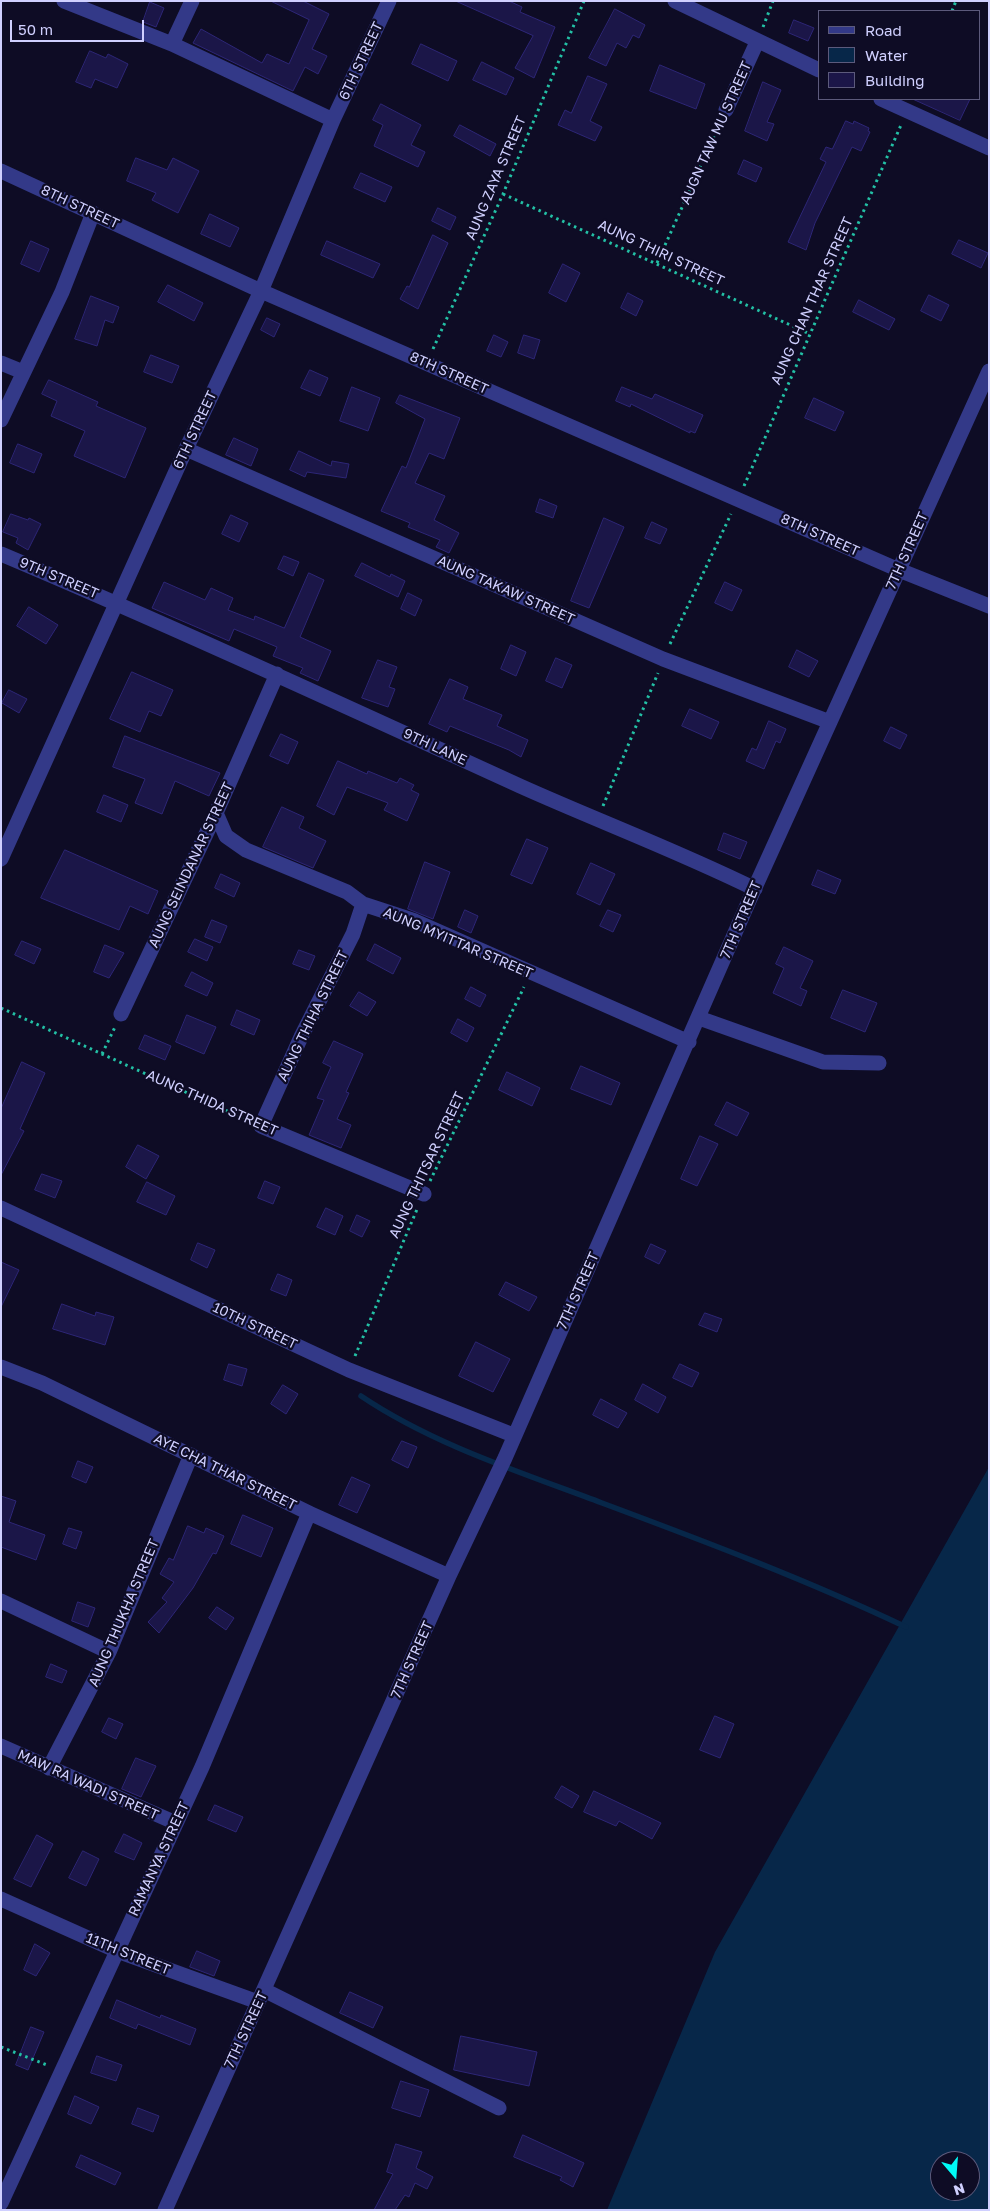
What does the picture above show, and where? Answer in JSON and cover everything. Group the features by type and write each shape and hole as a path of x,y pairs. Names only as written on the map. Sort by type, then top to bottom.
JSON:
{"street":[{"path":"64,1 172,44 333,120"},
{"path":"172,44 192,1"},
{"name":"6TH STREET","path":"1,859 186,449 261,291 333,120 389,1"},
{"path":"675,1 757,42 818,70"},
{"name":"AUGN TAW MU STREET","path":"726,110 757,42"},
{"path":"884,100 989,148"},
{"name":"8TH STREET","path":"1,171 261,291 899,570 989,606"},
{"path":"1,420 62,292 93,213"},
{"path":"1,362 23,372"},
{"name":"7TH STREET","path":"165,2210 491,1483 505,1458 513,1436 689,1042 755,889 989,371"},
{"name":"AUNG TAKAW STREET","path":"186,449 663,659 830,722"},
{"name":"9TH STREET","path":"1,554 117,603"},
{"name":"9TH LANE","path":"117,603 598,821 700,862 755,889"},
{"name":"AUNG SEINDANAR STREET","path":"121,1014 216,813 277,674"},
{"name":"AUNG MYITTAR STREET","path":"216,813 226,836 246,850 347,892 364,904 415,921 689,1042"},
{"name":"AUNG THIHA STREET","path":"261,1126 301,1037 353,934 364,904"},
{"path":"699,1018 822,1062 879,1064"},
{"name":"AUNG THIDA STREET","path":"261,1126 424,1194"},
{"name":"10TH STREET","path":"1,1208 349,1370 513,1436"},
{"name":"AYE CHA THAR STREET","path":"1,1367 42,1383 309,1513 449,1576"},
{"name":"AUNG THUKHA STREET","path":"49,1768 108,1652 191,1455"},
{"name":"RAMANYA STREET","path":"1,2203 176,1823 309,1513"},
{"path":"1,1601 108,1652"},
{"name":"MAW RA WADI STREET","path":"1,1746 176,1823"},
{"name":"11TH STREET","path":"1,1899 116,1951 261,1996 499,2108"}],"path":[{"name":"AUNG ZAYA STREET","path":"427,363 503,194 584,1"},
{"path":"757,42 773,1"},
{"name":"AUGN TAW MU STREET","path":"657,263 726,110"},
{"name":"AUNG CHAN THAR STREET","path":"738,500 908,111"},
{"name":"AUNG THIRI STREET","path":"503,194 810,334"},
{"name":"AUNG THITSAR STREET","path":"349,1370 424,1194 531,973"},
{"name":"AUNG THIDA STREET","path":"1,1008 261,1126"},
{"path":"102,1054 121,1014"},
{"path":"1,2047 62,2070"}],"water":[{"path":"989,1467 989,2210 607,2210 715,1952"}],"building":[{"path":"271,1 303,1 329,14 312,49 327,56 318,74 305,67 293,91 193,43 201,29 262,63 267,54 289,64 309,20"},
{"path":"456,1 509,1 522,7 520,12 555,27 534,78 515,68 533,36"},
{"path":"150,2 164,8 156,27 143,22"},
{"path":"615,9 645,25 639,38 633,35 626,48 617,43 606,66 589,58"},
{"path":"794,20 814,28 808,41 789,33"},
{"path":"421,44 457,61 448,81 412,64"},
{"path":"90,51 106,58 108,54 128,64 117,88 95,79 91,88 76,82"},
{"path":"482,62 514,78 506,95 473,80"},
{"path":"660,65 705,84 696,109 650,91"},
{"path":"588,76 607,84 590,121 602,127 595,141 558,125 565,110 571,113"},
{"path":"763,82 781,90 767,122 774,124 767,141 745,131"},
{"path":"915,100 970,100 960,120"},
{"path":"381,104 421,125 411,145 425,152 418,167 374,146 383,125 373,120"},
{"path":"846,121 853,124 854,121 869,128 868,131 870,132 861,151 852,147 815,223 806,250 788,242 826,162 820,159 826,147 832,149"},
{"path":"460,125 496,144 490,156 454,136"},
{"path":"136,158 167,170 173,158 199,171 178,213 152,200 156,193 127,181"},
{"path":"744,160 762,168 756,182 738,174"},
{"path":"361,173 392,187 385,202 354,188"},
{"path":"438,208 456,217 450,230 432,221"},
{"path":"210,214 239,228 230,247 201,234"},
{"path":"433,235 448,243 418,309 400,299 407,286 409,287"},
{"path":"959,240 988,253 981,268 952,254"},
{"path":"31,241 49,249 39,272 21,264"},
{"path":"327,241 380,264 373,278 321,255"},
{"path":"563,264 580,273 566,302 549,293"},
{"path":"168,285 203,303 194,321 158,302"},
{"path":"628,293 643,301 636,316 621,308"},
{"path":"929,295 949,305 941,321 921,311"},
{"path":"91,296 119,307 113,323 105,320 97,346 75,339"},
{"path":"859,300 895,319 889,330 853,312"},
{"path":"267,318 280,324 274,337 261,330"},
{"path":"494,335 508,342 501,357 487,351"},
{"path":"524,335 540,340 534,359 518,353"},
{"path":"151,355 179,366 172,383 144,372"},
{"path":"310,370 328,378 320,396 301,388"},
{"path":"49,380 98,402 96,406 146,428 125,478 74,456 85,431 51,416 57,401 42,394"},
{"path":"352,387 380,398 368,431 340,421"},
{"path":"622,387 652,399 655,394 703,415 695,433 690,431 690,433 631,404 630,407 616,401"},
{"path":"400,395 460,418 444,459 429,453 415,483 445,496 434,520 459,533 449,553 436,547 440,540 408,527 410,523 381,511 402,466 406,468 425,419 396,403"},
{"path":"814,398 844,412 835,431 805,418"},
{"path":"234,438 258,449 251,466 226,455"},
{"path":"18,444 42,454 34,473 10,463"},
{"path":"299,451 331,466 332,461 349,464 346,478 307,472 305,477 290,470"},
{"path":"540,499 557,506 553,518 536,512"},
{"path":"11,514 28,520 29,518 41,524 28,550 16,543 18,538 3,532"},
{"path":"231,515 248,523 239,542 222,534"},
{"path":"604,518 624,527 589,608 571,601"},
{"path":"652,522 667,529 660,544 645,538"},
{"path":"284,556 299,562 293,576 278,569"},
{"path":"362,563 390,577 391,574 405,581 398,597 355,576"},
{"path":"309,573 324,580 300,637 331,651 318,681 300,673 303,668 273,656 277,647 234,629 229,641 152,608 164,582 205,600 211,588 233,598 228,610 254,620 255,616 284,628"},
{"path":"725,582 742,590 732,611 715,603"},
{"path":"408,593 422,600 415,616 401,609"},
{"path":"29,607 58,625 46,644 17,626"},
{"path":"511,645 526,652 516,676 501,669"},
{"path":"797,650 818,661 809,677 789,667"},
{"path":"556,658 572,665 562,688 546,681"},
{"path":"378,660 397,667 389,687 395,689 388,707 362,698"},
{"path":"132,672 173,690 161,716 149,711 140,732 110,719"},
{"path":"450,679 468,687 463,699 502,715 497,726 528,740 521,757 509,750 450,726 447,732 429,724"},
{"path":"9,690 27,699 19,713 2,703"},
{"path":"690,709 719,722 711,739 682,726"},
{"path":"769,721 786,729 780,743 776,741 764,769 746,761 752,748 756,750"},
{"path":"891,727 907,735 900,749 884,741"},
{"path":"281,734 298,742 288,764 270,756"},
{"path":"125,736 220,773 209,796 175,781 162,814 135,803 145,779 113,767"},
{"path":"338,761 367,774 368,771 397,783 400,778 414,785 411,790 419,794 407,821 384,810 388,803 347,787 334,815 317,806"},
{"path":"104,795 128,805 121,822 97,812"},
{"path":"282,807 304,817 299,828 326,841 313,868 263,847"},
{"path":"724,833 747,842 740,859 718,850"},
{"path":"527,839 548,848 532,884 511,875"},
{"path":"65,850 158,891 148,914 130,906 119,930 41,898"},
{"path":"425,862 450,872 433,919 408,909"},
{"path":"591,863 615,874 600,905 577,894"},
{"path":"818,870 841,880 835,894 812,885"},
{"path":"221,874 240,883 234,897 215,888"},
{"path":"465,910 478,916 471,933 458,927"},
{"path":"608,910 621,915 613,932 600,926"},
{"path":"212,920 227,926 220,943 205,937"},
{"path":"195,939 213,947 207,961 188,952"},
{"path":"22,941 41,949 34,964 15,955"},
{"path":"375,944 401,958 393,974 367,960"},
{"path":"105,945 124,953 109,978 94,972"},
{"path":"784,947 813,961 800,988 807,991 801,1006 773,993 784,968 776,964"},
{"path":"299,950 315,956 309,970 293,964"},
{"path":"192,972 213,983 207,996 185,986"},
{"path":"471,987 486,995 480,1007 465,999"},
{"path":"843,990 877,1003 865,1032 831,1018"},
{"path":"359,992 376,1002 367,1016 350,1006"},
{"path":"237,1010 260,1020 254,1035 231,1025"},
{"path":"187,1015 216,1027 204,1054 176,1042"},
{"path":"458,1019 474,1028 467,1042 451,1033"},
{"path":"145,1035 171,1046 165,1060 139,1049"},
{"path":"334,1041 363,1054 346,1092 349,1093 337,1119 351,1125 341,1148 309,1135 324,1100 317,1098 331,1067 323,1063"},
{"path":"22,1062 45,1073 20,1129 24,1131 1,1175 1,1109"},
{"path":"581,1066 620,1083 611,1105 571,1089"},
{"path":"507,1072 540,1088 532,1106 499,1090"},
{"path":"727,1102 749,1113 737,1136 715,1125"},
{"path":"700,1136 718,1144 697,1186 681,1179"},
{"path":"138,1145 159,1156 146,1179 126,1167"},
{"path":"42,1174 62,1181 55,1198 35,1190"},
{"path":"265,1181 280,1187 273,1204 258,1198"},
{"path":"147,1182 175,1196 166,1215 137,1202"},
{"path":"326,1208 343,1216 335,1235 317,1227"},
{"path":"357,1215 370,1221 362,1237 350,1231"},
{"path":"198,1243 215,1250 207,1268 191,1260"},
{"path":"651,1244 666,1251 659,1264 645,1257"},
{"path":"1,1262 19,1270 1,1307"},
{"path":"278,1274 292,1280 286,1296 271,1290"},
{"path":"506,1282 537,1297 529,1311 499,1295"},
{"path":"62,1304 95,1316 96,1312 114,1317 105,1345 53,1329"},
{"path":"705,1313 722,1319 717,1332 699,1325"},
{"path":"476,1342 510,1359 493,1392 459,1376"},
{"path":"229,1364 247,1369 242,1386 224,1380"},
{"path":"680,1364 699,1373 692,1387 673,1378"},
{"path":"643,1384 666,1397 658,1413 635,1400"},
{"path":"283,1385 298,1394 286,1414 271,1404"},
{"path":"601,1399 627,1413 618,1428 593,1415"},
{"path":"402,1441 417,1447 408,1468 392,1460"},
{"path":"78,1461 93,1467 86,1483 72,1477"},
{"path":"352,1477 370,1485 357,1513 339,1505"},
{"path":"1,1496 16,1501 9,1522 45,1535 36,1560 1,1547"},
{"path":"243,1515 273,1528 261,1557 231,1544"},
{"path":"188,1526 204,1533 206,1528 224,1536 216,1554 213,1553 193,1588 159,1633 148,1622 167,1602 162,1598 174,1582 160,1574 169,1558 173,1560"},
{"path":"69,1528 82,1532 76,1549 63,1544"},
{"path":"78,1602 95,1608 88,1627 72,1621"},
{"path":"217,1607 234,1618 226,1630 209,1618"},
{"path":"51,1664 67,1671 62,1683 46,1677"},
{"path":"715,1716 734,1724 720,1758 700,1750"},
{"path":"109,1718 123,1724 116,1739 102,1732"},
{"path":"136,1758 156,1766 141,1797 122,1789"},
{"path":"562,1786 579,1796 572,1808 555,1798"},
{"path":"594,1791 661,1823 652,1839 619,1821 616,1826 584,1812"},
{"path":"215,1805 243,1817 236,1832 208,1820"},
{"path":"124,1834 142,1843 134,1860 115,1852"},
{"path":"37,1835 53,1844 31,1887 14,1879"},
{"path":"83,1851 99,1859 86,1886 69,1878"},
{"path":"35,1944 50,1953 36,1976 24,1970"},
{"path":"197,1951 220,1961 214,1976 190,1967"},
{"path":"350,1992 383,2007 373,2028 340,2013"},
{"path":"117,2000 160,2018 161,2015 196,2029 190,2045 138,2024 136,2029 110,2018"},
{"path":"31,2027 44,2032 28,2070 16,2065"},
{"path":"461,2036 537,2052 529,2086 454,2070"},
{"path":"97,2056 122,2065 116,2081 91,2073"},
{"path":"401,2081 429,2090 420,2117 392,2108"},
{"path":"75,2096 99,2107 91,2124 68,2114"},
{"path":"138,2108 159,2116 153,2132 132,2124"},
{"path":"523,2135 584,2163 573,2187 560,2180 562,2177 514,2157"},
{"path":"396,2144 422,2152 416,2168 433,2177 427,2189 415,2183 409,2197 405,2195 395,2210 374,2210 393,2174 387,2172"},
{"path":"81,2155 121,2173 115,2185 76,2167"}],"waterway":[{"path":"361,1396 418,1429 478,1456 755,1562 831,1593 906,1627"}]}
